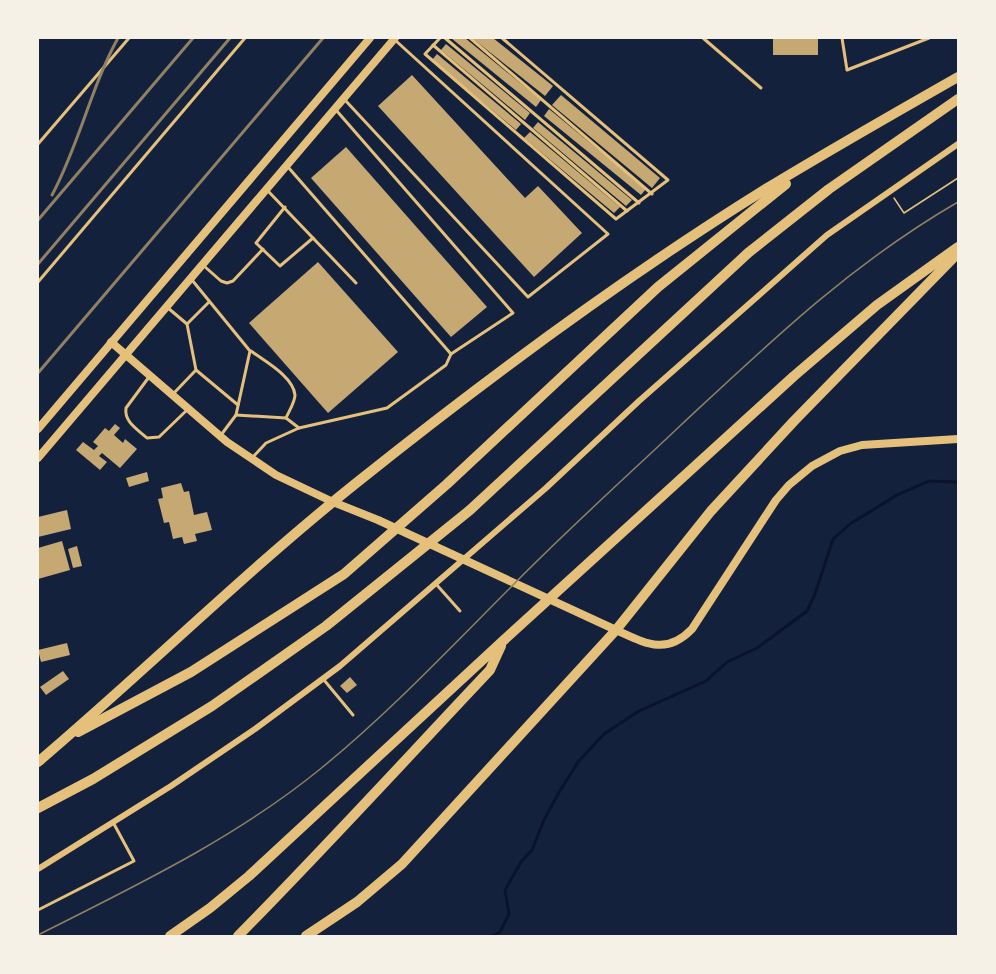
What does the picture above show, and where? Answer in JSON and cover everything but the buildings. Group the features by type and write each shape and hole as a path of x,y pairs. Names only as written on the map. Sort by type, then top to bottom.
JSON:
{"highway":[{"path":"38,762 283,543 430,425 576,315 669,252 816,159 958,77"},
{"path":"38,808 93,779 212,706 326,626 470,510 748,254 829,189 958,99"},
{"path":"38,753 191,672 344,574 447,484 658,287 816,159"},
{"path":"170,936 210,908 249,876 741,423 860,318 958,247"},
{"path":"306,936 357,902 402,864 616,630 711,511 794,421 958,252"},
{"path":"238,936 490,670 504,640"}],"main road":[{"path":"38,429 370,38"},
{"path":"38,458 394,38"},
{"path":"111,342 220,436 276,475 616,630"}],"street":[{"path":"38,869 171,786 255,729 340,666 546,488 639,401 827,235 958,144"},
{"path":"616,630 657,645 676,642 685,636 692,629 776,500 800,474 824,458 862,445 958,440"}],"lane":[{"path":"38,144 129,38"},
{"path":"38,282 245,38"},
{"path":"344,98 528,297 608,234 394,38"},
{"path":"440,38 425,54 616,219 668,180 502,38"},
{"path":"445,38 639,203"},
{"path":"470,38 652,194"},
{"path":"703,38 761,88"},
{"path":"842,38 847,70 929,38"},
{"path":"433,45 627,211"},
{"path":"251,459 266,443 299,428 387,408 446,366 451,354 513,313 334,109"},
{"path":"287,166 451,354"},
{"path":"267,190 356,283"},
{"path":"285,207 256,243 279,266 313,238"},
{"path":"203,265 227,283 263,249"},
{"path":"191,279 250,351 285,377 293,388 295,398 286,418"},
{"path":"187,324 210,302"},
{"path":"167,307 187,324 196,370 238,405"},
{"path":"220,436 236,415 250,351"},
{"path":"172,395 196,370"},
{"path":"150,376 126,408 125,414 128,421 147,438 159,437 188,409"},
{"path":"236,415 286,418 299,428"},
{"path":"436,584 460,611"},
{"path":"322,678 353,715"},
{"path":"38,910 134,861 113,822"}],"path":[{"path":"889,191 904,213 958,178"}],"waterway":[{"path":"492,936 500,932 509,914 505,890 521,862 532,850 558,794 578,762 604,734 639,711 706,681 727,662 757,648 807,611 833,539 850,524 897,495 929,481 958,482"}],"tram line":[{"path":"38,935 218,840 253,818 319,770 394,703 554,544 780,334 882,251 958,202"}],"railway":[{"path":"52,195 70,156 100,76 118,38"},
{"path":"38,220 193,38"},
{"path":"38,264 230,38"},
{"path":"38,373 323,38"}]}
